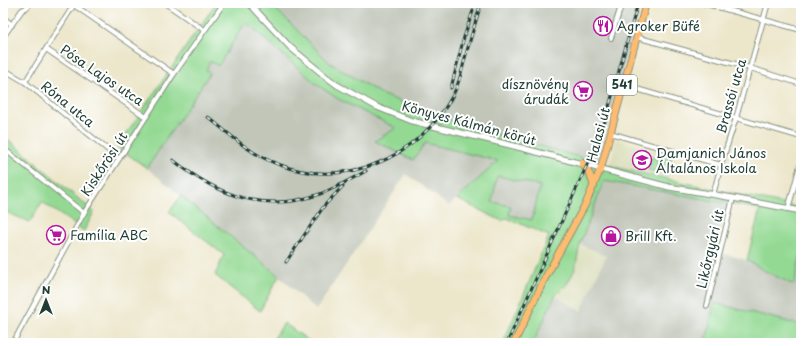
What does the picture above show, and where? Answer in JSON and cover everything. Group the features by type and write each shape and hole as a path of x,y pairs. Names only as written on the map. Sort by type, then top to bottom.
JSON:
{"main road":[{"name":"Halasi út","path":"514,343 544,280 594,186 646,3"},
{"path":"582,163 590,175 594,186"}],"street":[{"path":"3,37 22,10 31,3"},
{"path":"165,3 204,30"},
{"name":"Kiskőrösi út","path":"13,343 84,213 174,74 224,3"},
{"name":"Könyves Kálmán körút","path":"249,3 290,47 308,63 338,85 377,107 412,121 582,163 669,187 801,212"},
{"path":"610,38 622,3"},
{"path":"703,3 801,30"},
{"name":"Brassói utca","path":"713,195 768,3"},
{"path":"24,82 46,50 74,4 174,74"},
{"path":"3,17 12,25"},
{"path":"636,37 750,68 801,84"},
{"name":"Pósa Lajos utca","path":"46,50 146,117"},
{"name":"Róna utca","path":"3,68 24,82 119,158"},
{"path":"622,85 801,137"},
{"path":"610,133 721,165"},
{"path":"3,148 84,213"},
{"path":"788,209 801,162"},
{"name":"Likőrgyári út","path":"707,306 733,198"}],"shaded area":[{"path":"270,3 641,3 598,162 454,122 383,95 330,63"},
{"path":"246,22 316,84 338,99 396,128 376,141 425,143 498,161 449,206 406,174 316,310 279,276 147,168 210,73 206,70 211,61 218,65"},
{"name":"Damjanich János Általános Iskola","path":"616,140 674,154 668,180 610,166"},
{"path":"499,176 541,186 532,220 509,215 492,202 497,177"},
{"path":"604,181 727,203 714,251 747,260 765,271 794,285 801,257 801,325 714,304 706,343 533,343 555,296 581,311 606,256 580,244"},
{"path":"580,244 606,256 581,311 555,296 567,284 575,269"}],"green space":[{"path":"216,3 270,3 330,63 383,95 454,122 630,171 801,208 801,257 794,285 765,271 747,260 760,209 604,181 580,244 575,269 567,284 555,296 533,343 503,343 549,236 507,218 502,221 457,199 498,161 425,143 413,160 375,141 396,128 338,99 316,84 246,22 218,66 210,61 206,70 210,73 147,168 117,147","holes":["498,176 540,186 532,220 509,215 511,206 492,202"]},
{"path":"3,135 94,212 84,231 42,202 30,222 3,211"},
{"path":"660,156 671,158 667,173 657,171"},
{"path":"651,157 659,159 656,172 648,170"},
{"path":"181,196 279,276 260,311 215,275 224,255 169,212"},
{"path":"714,303 801,325 801,343 706,343"},
{"path":"284,323 312,343 271,343"}],"railway":[{"path":"208,117 240,143 257,154 275,163 300,171 326,173 352,171 376,164 399,152 420,137 438,117 453,95 460,77 481,3"},
{"path":"507,343 587,165 605,121 638,3"},
{"path":"451,88 464,37 473,11"},
{"path":"173,160 207,183 242,198 260,201 280,202 299,200 320,194 366,171"},
{"path":"286,262 324,206 343,186"}],"place":[{"name":"Agroker Büfé","path":"603,26"},
{"name":"dísznövény árudák","path":"583,91"},
{"name":"Damjanich János Általános Iskola","path":"642,160"},
{"name":"Família ABC","path":"56,235"},
{"name":"Brill Kft.","path":"611,236"}]}
